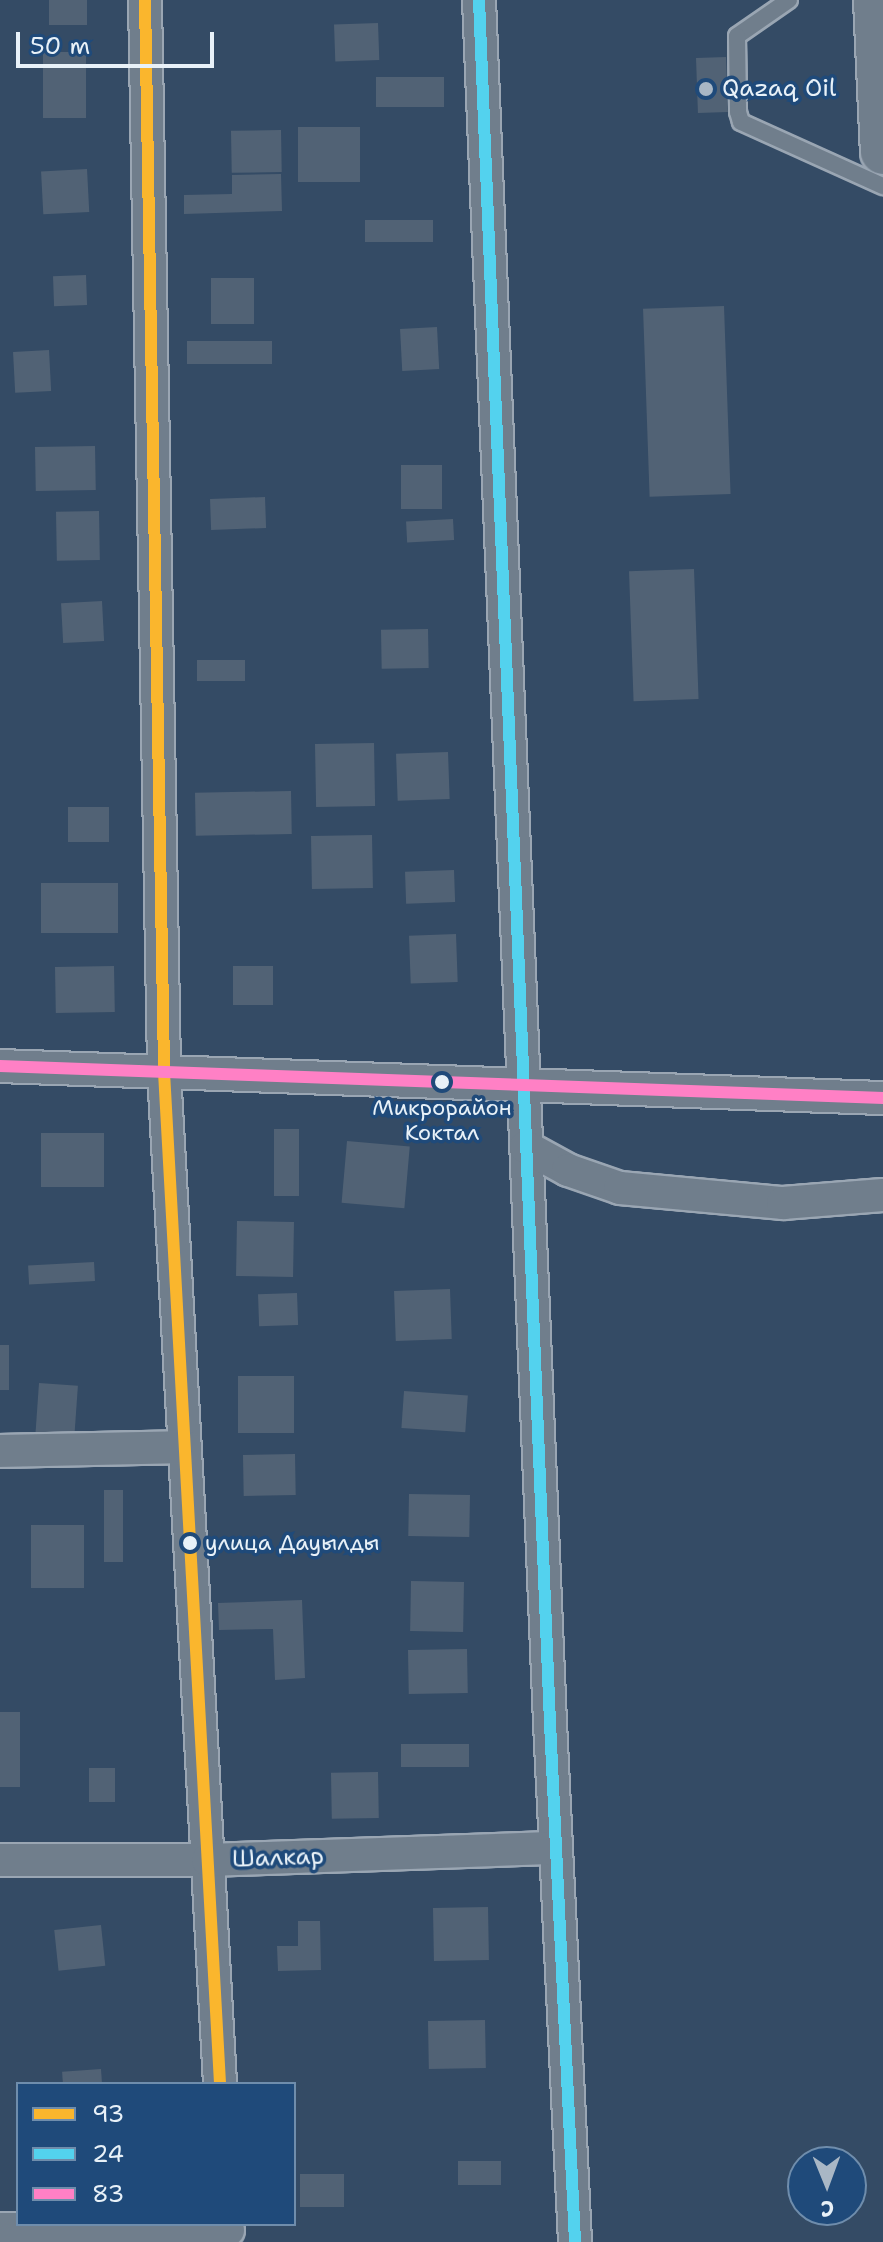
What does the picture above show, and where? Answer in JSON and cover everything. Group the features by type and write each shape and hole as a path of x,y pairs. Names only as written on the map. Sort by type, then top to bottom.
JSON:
{"highway":[{"path":"876,0 883,152"}],"street":[{"path":"145,0 164,1072 220,2082"},
{"path":"479,0 575,2242"},
{"path":"0,1066 883,1098"},
{"path":"526,1147 568,1170 620,1188 783,1203 883,1195"},
{"path":"0,1451 185,1447"},
{"name":"Шалкар","path":"0,1860 208,1860 556,1848"},
{"path":"0,2229 228,2232"}],"lane":[{"path":"789,0 737,36 738,112 741,122 883,186"}],"building":[{"path":"49,0 87,0 87,25 49,25"},
{"path":"378,23 379,60 335,62 334,25"},
{"path":"43,52 86,52 86,118 43,118"},
{"path":"726,57 728,112 698,113 696,58"},
{"path":"376,77 444,77 444,107 376,107"},
{"path":"298,127 360,127 360,182 298,182"},
{"path":"281,130 282,172 232,173 231,131"},
{"path":"87,169 89,212 43,214 41,171"},
{"path":"281,174 282,211 184,214 184,195 232,194 232,175"},
{"path":"365,220 433,220 433,242 365,242"},
{"path":"86,275 87,305 54,306 53,276"},
{"path":"211,278 254,278 254,324 211,324"},
{"path":"724,306 731,494 650,497 643,309"},
{"path":"437,327 439,369 402,371 400,329"},
{"path":"187,341 272,341 272,364 187,364"},
{"path":"49,350 51,391 15,393 13,352"},
{"path":"95,446 96,490 36,491 35,447"},
{"path":"401,465 442,465 442,509 401,509"},
{"path":"265,497 266,528 211,530 210,499"},
{"path":"99,511 100,560 57,561 56,512"},
{"path":"453,519 454,540 407,542 406,521"},
{"path":"694,569 699,699 634,701 629,571"},
{"path":"102,601 104,641 63,643 61,603"},
{"path":"428,629 429,668 382,669 381,630"},
{"path":"197,660 245,660 245,681 197,681"},
{"path":"374,743 375,806 316,807 315,744"},
{"path":"448,752 450,799 398,801 396,754"},
{"path":"291,791 292,834 196,836 195,793"},
{"path":"68,807 109,807 109,842 68,842"},
{"path":"372,835 373,888 312,889 311,836"},
{"path":"454,870 455,902 406,904 405,872"},
{"path":"41,883 118,883 118,933 41,933"},
{"path":"456,934 458,982 411,984 409,936"},
{"path":"114,966 115,1012 56,1013 55,967"},
{"path":"233,966 273,966 273,1005 233,1005"},
{"path":"274,1129 299,1129 299,1196 274,1196"},
{"path":"41,1133 104,1133 104,1187 41,1187"},
{"path":"347,1141 410,1146 404,1208 342,1203"},
{"path":"237,1221 294,1222 293,1277 236,1276"},
{"path":"94,1262 95,1281 29,1284 28,1265"},
{"path":"450,1289 452,1339 396,1341 394,1291"},
{"path":"297,1293 298,1325 259,1326 258,1294"},
{"path":"0,1345 9,1345 9,1390 0,1390"},
{"path":"238,1376 294,1376 294,1433 238,1433"},
{"path":"39,1383 78,1386 74,1435 36,1432"},
{"path":"404,1391 468,1395 465,1432 401,1428"},
{"path":"295,1454 296,1495 244,1496 243,1455"},
{"path":"104,1490 123,1490 123,1562 104,1562"},
{"path":"409,1494 470,1495 469,1537 408,1536"},
{"path":"31,1525 84,1525 84,1588 31,1588"},
{"path":"411,1581 464,1582 463,1632 410,1631"},
{"path":"302,1600 305,1678 275,1680 273,1629 219,1630 218,1603"},
{"path":"467,1649 468,1693 409,1694 408,1650"},
{"path":"0,1712 20,1712 20,1787 0,1787"},
{"path":"401,1744 469,1744 469,1767 401,1767"},
{"path":"89,1768 115,1768 115,1802 89,1802"},
{"path":"378,1772 379,1818 332,1819 331,1773"},
{"path":"488,1907 489,1960 434,1961 433,1908"},
{"path":"298,1921 320,1921 321,1970 278,1971 277,1946 298,1946"},
{"path":"101,1925 105,1966 59,1971 54,1930"},
{"path":"485,2020 486,2068 429,2069 428,2021"},
{"path":"101,2069 102,2082 63,2082 62,2072"},
{"path":"458,2161 501,2161 501,2185 458,2185"},
{"path":"300,2174 344,2174 344,2207 300,2207"}],"transit line":[{"name":"93","path":"145,0 164,1072 220,2082"},
{"name":"24","path":"479,0 550,1723 575,2242"},
{"name":"83","path":"0,1066 883,1098"}],"place":[{"name":"Qazaq Oil","path":"706,89"},
{"name":"Микрорайон Коктал","path":"442,1082"},
{"name":"улица Дауылды","path":"190,1543"}]}
